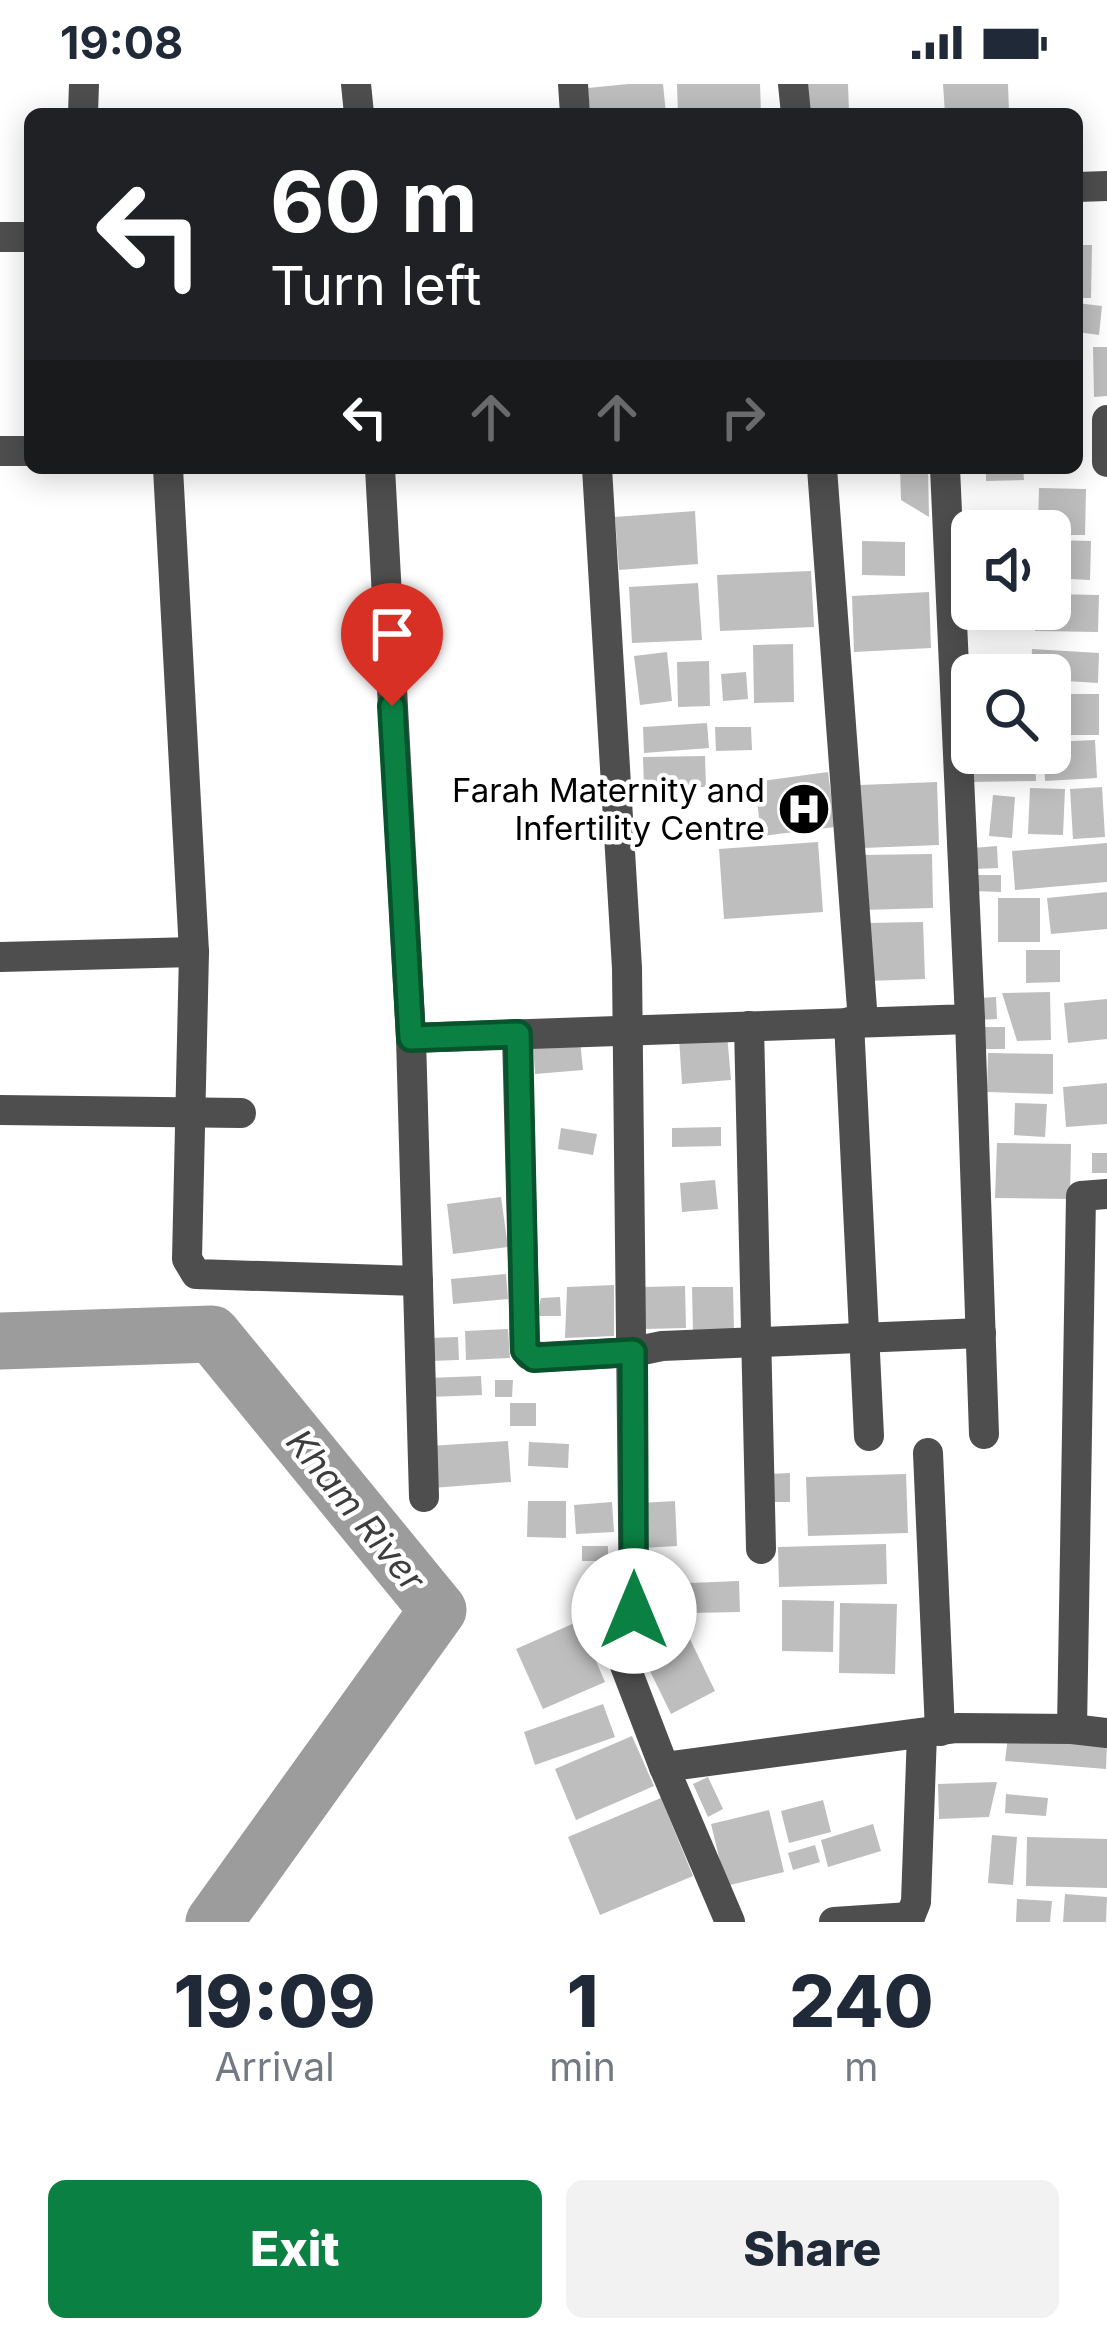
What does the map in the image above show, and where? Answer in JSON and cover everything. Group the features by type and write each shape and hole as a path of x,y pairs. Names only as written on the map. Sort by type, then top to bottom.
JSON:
{"street":[{"path":"1107,420 1107,462"},
{"path":"168,474 194,952 187,1259 196,1274 418,1281"},
{"path":"380,474 411,1038 424,1497"},
{"path":"597,474 628,1030 634,1611 616,1642 730,1922"},
{"path":"822,474 856,1022 869,1436"},
{"path":"945,474 984,1434"},
{"path":"0,957 194,952"},
{"path":"411,1038 970,1019"},
{"path":"749,1026 761,1549"},
{"path":"518,1034 525,1350 534,1358 662,1346 981,1333"},
{"path":"0,1110 241,1113"},
{"path":"1072,1729 1081,1196 1107,1194"},
{"path":"834,1922 909,1919 916,1902 932,1732 928,1453"},
{"path":"664,1767 958,1728 1107,1733"}],"building":[{"path":"663,84 665,108 590,108 588,88"},
{"path":"677,84 760,84 761,108 678,108"},
{"path":"805,84 848,84 849,108 806,108"},
{"path":"943,84 1008,84 1009,108 945,108"},
{"path":"1083,245 1092,245 1091,298 1083,298"},
{"path":"1083,304 1102,306 1099,335 1083,333"},
{"path":"1093,347 1107,347 1107,396 1094,397"},
{"path":"900,474 928,474 929,517 901,500"},
{"path":"986,474 1024,474 1024,480 986,481"},
{"path":"1039,488 1086,489 1085,535 1071,535 1071,510 1038,510"},
{"path":"695,511 698,564 619,570 615,517"},
{"path":"862,541 905,542 905,576 862,575"},
{"path":"1071,541 1091,541 1090,580 1071,579"},
{"path":"811,571 814,627 720,631 717,575"},
{"path":"698,583 702,640 632,643 629,587"},
{"path":"929,592 931,648 854,652 852,596"},
{"path":"1071,594 1099,595 1098,632 1035,631 1071,630"},
{"path":"793,644 794,702 754,703 753,645"},
{"path":"1032,649 1099,653 1098,683 1071,681 1071,654 1032,654"},
{"path":"667,652 672,701 640,705 634,656"},
{"path":"709,661 710,706 678,707 677,662"},
{"path":"746,672 748,699 723,701 721,674"},
{"path":"1071,694 1099,694 1099,735 1071,735"},
{"path":"707,723 709,748 644,753 643,727"},
{"path":"715,727 751,727 752,750 716,751"},
{"path":"1095,740 1097,778 1045,781 1045,774 1071,774 1071,741"},
{"path":"705,756 706,787 644,788 643,757"},
{"path":"828,772 835,827 761,836 755,782"},
{"path":"968,774 1036,774 1036,781 967,782"},
{"path":"937,782 939,845 863,848 860,785"},
{"path":"1102,787 1105,837 1073,839 1070,789"},
{"path":"1030,788 1065,789 1063,835 1028,834"},
{"path":"993,795 1015,797 1012,838 989,836"},
{"path":"818,842 823,912 724,919 719,849"},
{"path":"1107,843 1107,882 1015,890 1012,851"},
{"path":"997,846 998,868 973,869 972,848"},
{"path":"932,854 933,908 861,910 860,855"},
{"path":"973,875 1001,875 1001,892 973,891"},
{"path":"1107,892 1107,929 1051,934 1047,898"},
{"path":"998,898 1040,898 1040,942 998,942"},
{"path":"923,922 925,979 867,981 866,923"},
{"path":"1026,950 1060,950 1060,982 1026,983"},
{"path":"1050,992 1051,1040 1017,1041 1002,993"},
{"path":"996,997 997,1019 980,1020 979,998"},
{"path":"1107,999 1107,1039 1068,1043 1064,1003"},
{"path":"983,1027 1005,1027 1005,1049 983,1049"},
{"path":"727,1034 731,1080 682,1084 679,1038"},
{"path":"580,1040 583,1070 535,1074 533,1044"},
{"path":"988,1053 1053,1054 1053,1094 987,1092"},
{"path":"1107,1083 1107,1124 1066,1127 1063,1087"},
{"path":"1015,1103 1047,1104 1045,1137 1014,1135"},
{"path":"721,1127 721,1146 672,1147 672,1128"},
{"path":"561,1128 597,1134 593,1155 558,1149"},
{"path":"997,1143 1071,1144 1070,1199 995,1198"},
{"path":"1092,1153 1107,1153 1107,1173 1092,1173"},
{"path":"715,1180 718,1209 682,1212 680,1183"},
{"path":"501,1197 508,1247 453,1254 447,1204"},
{"path":"506,1274 508,1299 453,1304 451,1279"},
{"path":"614,1285 614,1336 565,1338 567,1287"},
{"path":"685,1286 686,1328 645,1329 644,1287"},
{"path":"692,1287 733,1287 734,1332 693,1333"},
{"path":"560,1297 561,1316 536,1316 541,1298"},
{"path":"508,1329 510,1358 466,1360 465,1331"},
{"path":"458,1337 459,1360 429,1361 428,1338"},
{"path":"481,1376 482,1395 428,1397 427,1378"},
{"path":"495,1380 513,1380 512,1397 495,1397"},
{"path":"510,1403 536,1403 536,1426 510,1426"},
{"path":"508,1441 511,1482 432,1488 429,1446"},
{"path":"529,1442 569,1444 568,1468 528,1466"},
{"path":"790,1473 790,1502 769,1502 768,1474"},
{"path":"906,1474 908,1533 808,1536 806,1477"},
{"path":"528,1501 566,1501 566,1538 527,1537"},
{"path":"675,1501 677,1546 642,1548 640,1503"},
{"path":"612,1502 614,1532 576,1534 574,1505"},
{"path":"886,1544 887,1584 779,1587 778,1547"},
{"path":"582,1546 608,1546 608,1561 582,1561"},
{"path":"739,1581 740,1612 690,1613 689,1583"},
{"path":"782,1600 834,1601 833,1652 782,1651"},
{"path":"840,1603 897,1604 895,1674 839,1673"},
{"path":"673,1604 715,1691 671,1714 628,1626"},
{"path":"579,1621 605,1682 543,1709 516,1649"},
{"path":"603,1704 615,1737 535,1765 524,1732"},
{"path":"632,1736 654,1786 576,1820 555,1769"},
{"path":"1008,1736 1107,1744 1106,1769 1005,1761"},
{"path":"708,1777 723,1809 708,1817 693,1784"},
{"path":"997,1782 989,1817 939,1819 938,1784"},
{"path":"1006,1794 1048,1798 1046,1816 1005,1813"},
{"path":"661,1798 693,1876 600,1915 568,1837"},
{"path":"823,1800 831,1832 789,1843 781,1811"},
{"path":"769,1810 784,1872 726,1886 711,1824"},
{"path":"873,1824 881,1851 828,1867 821,1840"},
{"path":"992,1835 1017,1837 1013,1885 988,1883"},
{"path":"1027,1837 1107,1839 1107,1888 1026,1886"},
{"path":"815,1845 820,1862 793,1870 788,1853"},
{"path":"1065,1894 1107,1897 1106,1922 1063,1922"},
{"path":"1017,1899 1052,1901 1050,1922 1016,1922"}],"waterway":[{"name":"Kham River","path":"0,1341 212,1334 438,1610 214,1922"}],"place":[{"name":"Farah Maternity and Infertility Centre","path":"804,809"}],"route":[{"path":"392,706 411,1038 518,1034 525,1350 534,1358 633,1352 634,1611"}]}
